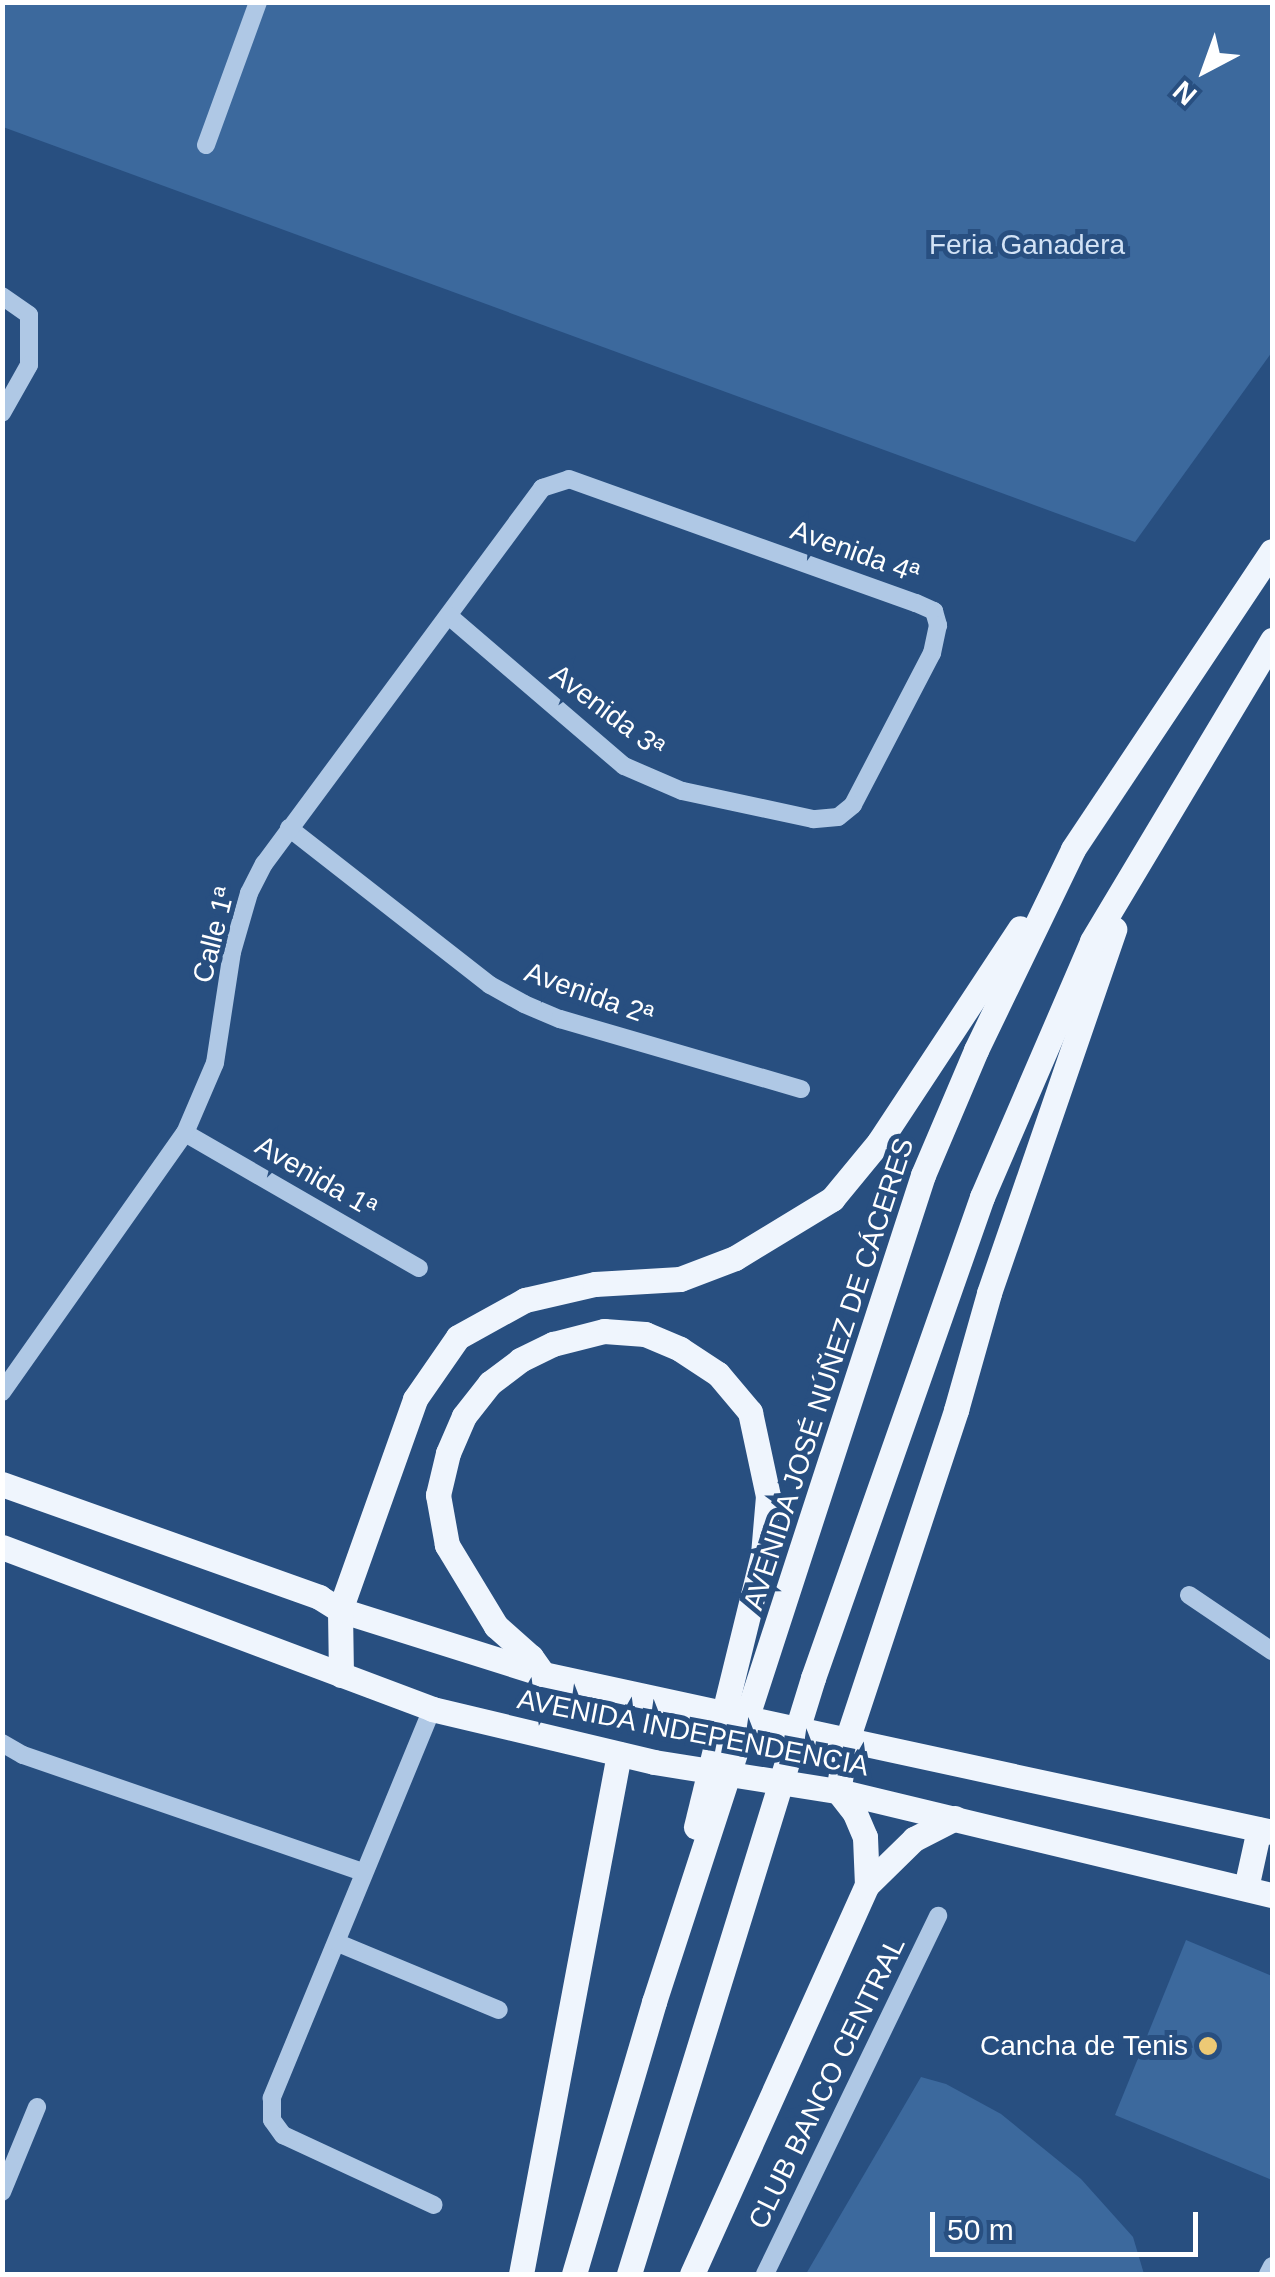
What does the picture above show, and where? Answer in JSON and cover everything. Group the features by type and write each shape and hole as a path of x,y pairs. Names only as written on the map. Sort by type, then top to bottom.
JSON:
{"main road":[{"name":"AVENIDA JOSÉ NÚÑEZ DE CÁCERES","path":"574,2274 654,2002 923,1175 976,1050 1073,849 1272,550"},
{"path":"632,2264 812,1678 982,1196 1092,941 1272,640"},
{"path":"341,1675 340,1610 415,1399 458,1337 525,1300 595,1284 680,1279 736,1258 832,1199 879,1142 1073,849"},
{"path":"866,1884 865,1837 855,1813 838,1791 847,1740 956,1410 988,1293 1134,872"},
{"path":"542,1674 531,1657 496,1626 469,1588 446,1544 438,1495 464,1416 490,1384 520,1360 553,1344 604,1331 645,1334 680,1349 718,1374 750,1412 762,1452 768,1496 763,1554 654,2002"},
{"name":"AVENIDA INDEPENDENCIA","path":"2,1484 320,1597 340,1610 542,1674 1266,1830"},
{"name":"AVENIDA INDEPENDENCIA","path":"2,1547 432,1709 619,1754 838,1791 1272,1895"},
{"path":"521,2274 619,1754"},
{"path":"692,2274 866,1884 914,1839 955,1818"},
{"path":"1246,1888 1266,1830"}],"street":[{"path":"206,145 258,2"},
{"path":"2,296 29,315 30,365 2,413"},
{"name":"Calle 1ª","path":"2,1392 185,1133 215,1063 232,952 249,893 289,828 542,488 569,479"},
{"name":"Avenida 4ª","path":"569,479 934,611 938,624 932,654 854,806 838,817 813,820"},
{"name":"Avenida 3ª","path":"449,616 624,766 682,791 813,820"},
{"name":"Avenida 2ª","path":"289,828 490,984 524,1004 560,1019 801,1089"},
{"name":"Avenida 1ª","path":"185,1133 420,1268"},
{"path":"1189,1595 1272,1651"},
{"path":"432,1709 272,2098 272,2120 282,2136 434,2205"},
{"path":"2,1743 23,1755 363,1872"},
{"name":"CLUB BANCO CENTRAL","path":"765,2274 938,1916"},
{"path":"338,1943 499,2010"},
{"path":"2,2192 37,2107"},
{"path":"1268,2274 1272,2266"}],"green space":[{"name":"Feria Ganadera","path":"2,3 1272,3 1272,352 1135,542 3,127"},
{"name":"Cancha de Tenis","path":"1186,1940 1272,1976 1272,2180 1115,2115"},
{"path":"921,2077 946,2084 1001,2114 1081,2179 1133,2237 1144,2274 806,2274"}],"place":[{"name":"Cancha de Tenis","path":"1208,2046"}]}
